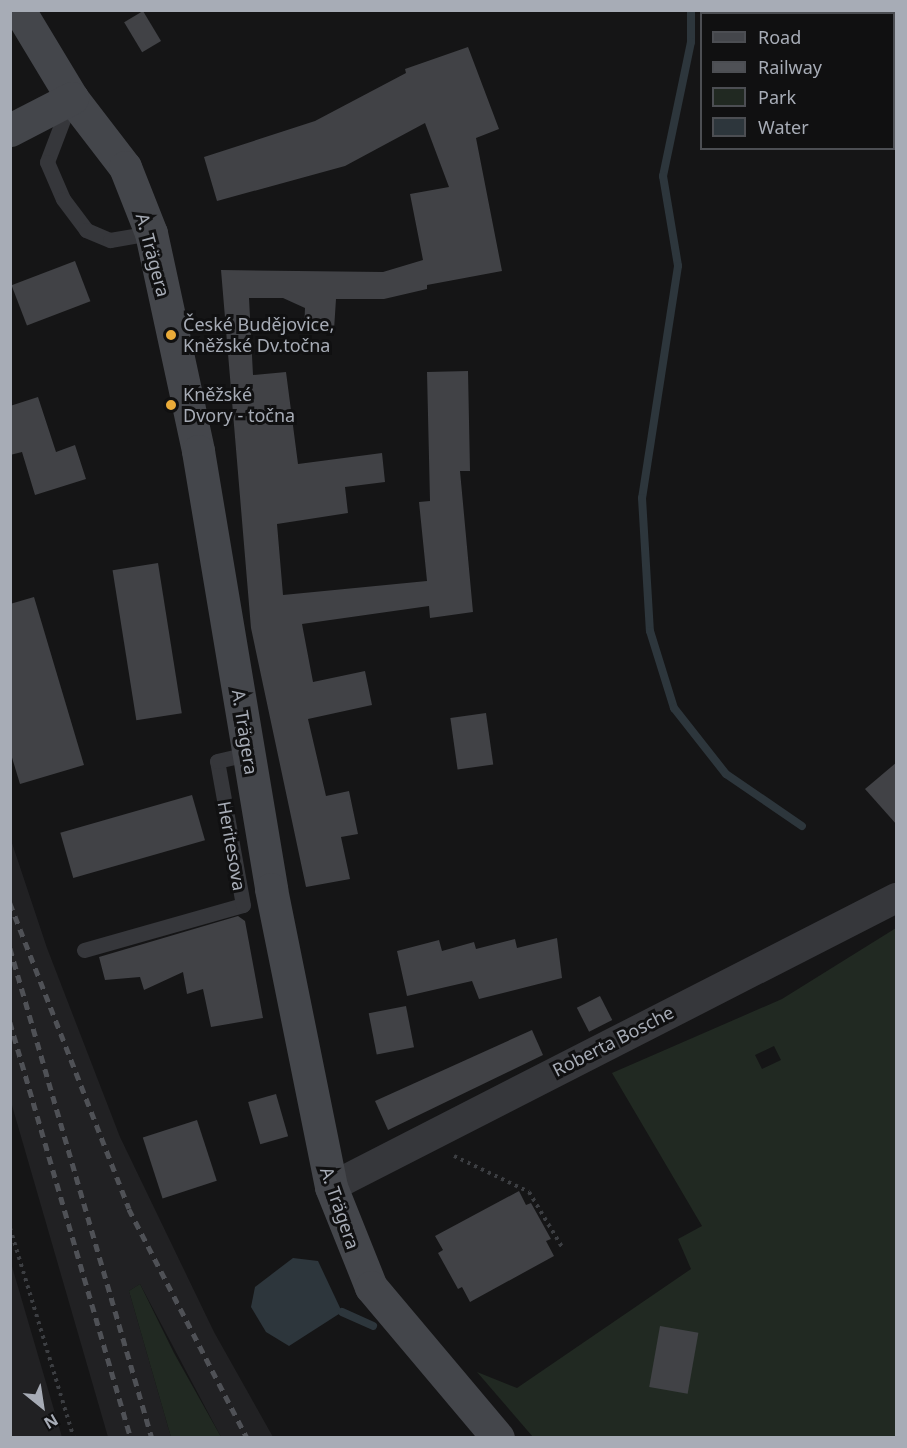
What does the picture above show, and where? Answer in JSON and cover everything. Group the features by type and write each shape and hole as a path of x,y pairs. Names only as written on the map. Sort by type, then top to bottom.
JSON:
{"street":[{"name":"A. Trägera","path":"19,10 72,98 125,167 151,233 198,450 248,754 331,1187 371,1287 498,1437"},
{"path":"10,130 72,98"},
{"name":"Roberta Bosche","path":"331,1187 897,898"}],"lane":[{"path":"72,98 47,162 63,199 86,230 110,240 151,233"},
{"name":"Heritesova","path":"84,950 243,906 218,761 248,754"}],"path":[{"path":"421,1140 529,1192 562,1247"},
{"path":"10,1228 74,1437"}],"shaded area":[{"path":"10,837 47,948 120,1137 214,1332 273,1437 221,1437 140,1284 129,1291 171,1437 108,1437 11,1102"},
{"path":"11,1263 62,1437 11,1437"}],"green space":[{"path":"896,928 896,1437 533,1437 477,1372 517,1388 691,1269 678,1239 702,1226 612,1073 782,999","holes":["774,1046 781,1060 762,1069 755,1055"]},
{"path":"140,1284 174,1353 221,1437 171,1437 129,1291"}],"water":[{"path":"293,1258 318,1261 342,1312 289,1346 266,1332 251,1307 255,1287"}],"building":[{"path":"143,11 161,41 142,52 124,22"},
{"path":"468,47 499,129 476,138 502,271 427,285 427,289 384,299 336,299 334,330 304,332 305,308 283,298 249,298 253,375 286,372 298,464 382,453 385,482 345,487 348,513 277,524 283,595 427,581 419,502 430,501 427,372 468,371 470,471 460,471 473,612 430,618 429,606 302,624 313,682 365,671 372,705 308,719 326,796 349,791 358,834 341,837 350,879 306,887 251,628 221,270 383,272 423,260 410,194 449,187 425,123 345,166 217,201 204,157 315,121 406,73 405,69"},
{"path":"75,261 90,301 27,326 12,285"},
{"path":"38,397 56,452 75,445 86,479 35,495 22,452 10,455 10,406"},
{"path":"158,563 182,713 136,720 113,570"},
{"path":"34,597 84,765 20,784 10,751 10,604"},
{"path":"486,713 493,764 458,770 450,718"},
{"path":"897,762 897,825 865,789"},
{"path":"192,795 205,840 73,878 60,833"},
{"path":"238,916 245,921 263,1018 211,1027 203,989 187,994 183,972 144,990 140,977 105,980 99,957"},
{"path":"557,938 562,978 479,999 472,981 407,996 397,951 439,940 442,951 474,942 476,949 515,939 517,948"},
{"path":"600,996 612,1020 589,1032 577,1008"},
{"path":"406,1006 414,1047 377,1054 369,1013"},
{"path":"532,1030 543,1055 388,1130 375,1101"},
{"path":"276,1094 288,1136 260,1144 248,1102"},
{"path":"197,1120 217,1181 163,1198 143,1138"},
{"path":"519,1191 526,1205 531,1203 551,1239 546,1241 554,1256 470,1302 462,1287 458,1289 438,1253 443,1250 435,1236"},
{"path":"660,1326 698,1333 688,1394 649,1387"}],"waterway":[{"path":"691,10 691,42 663,176 678,266 642,498 650,631 674,708 726,774 802,826"},
{"path":"342,1312 373,1326"}],"railway":[{"path":"10,903 129,1209 247,1438"},
{"path":"10,948 152,1438"},
{"path":"10,1022 131,1438"}],"place":[{"name":"České Budějovice, Kněžské Dv.točna","path":"171,335"},
{"name":"Kněžské Dvory - točna","path":"171,405"}]}
